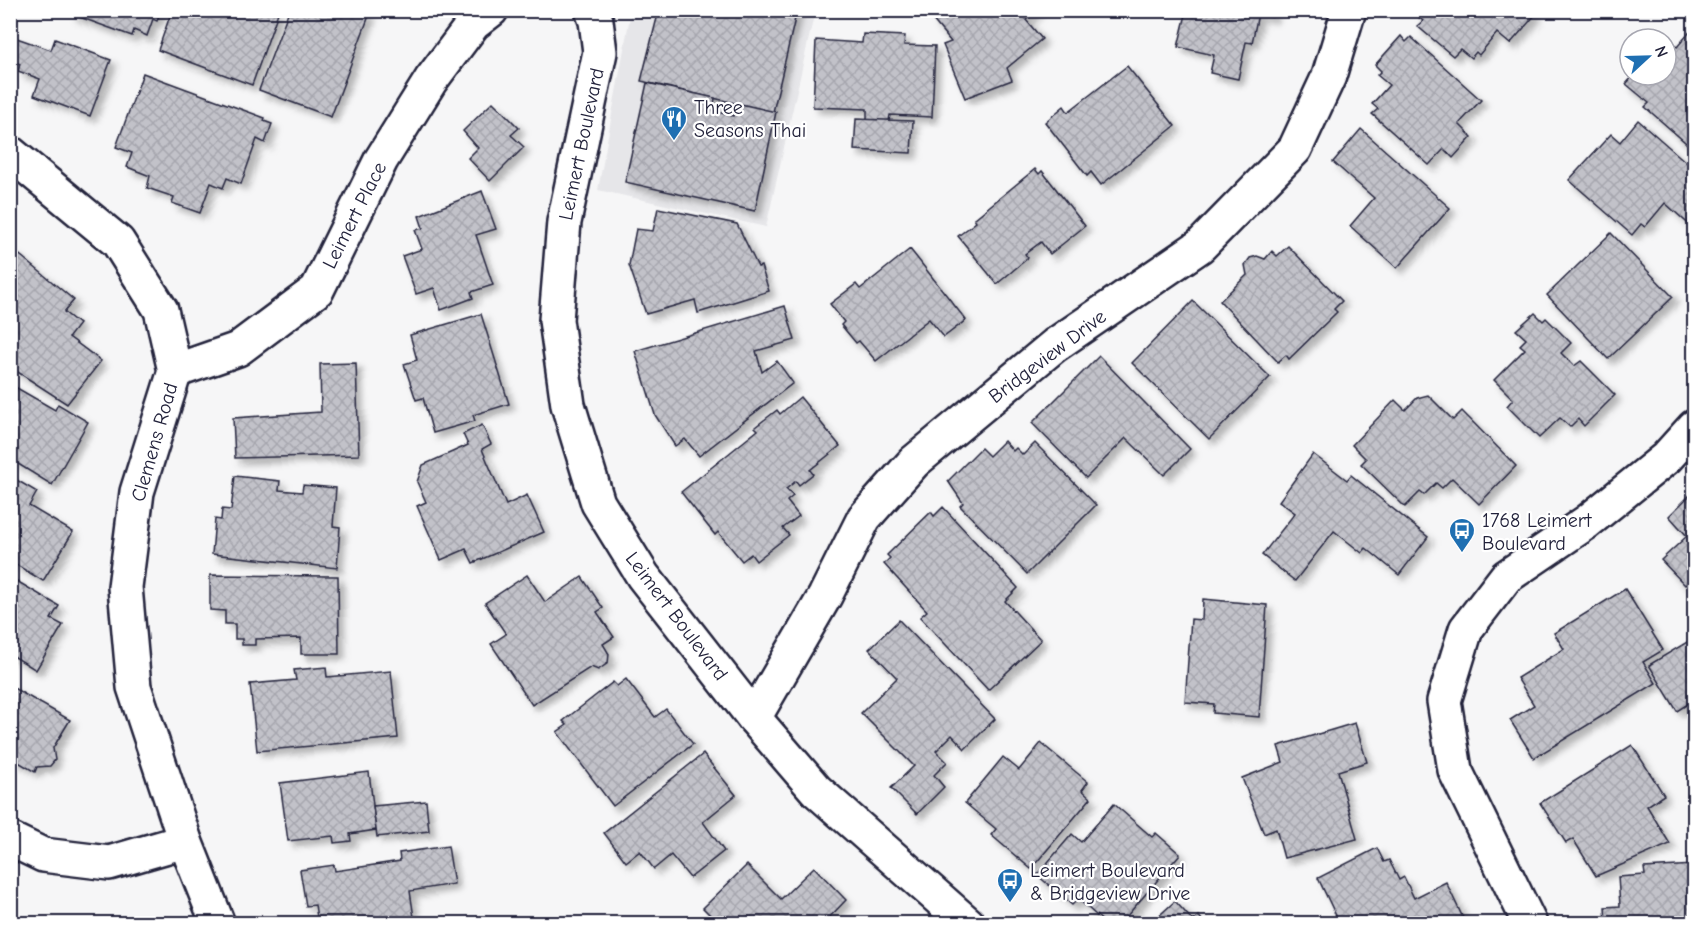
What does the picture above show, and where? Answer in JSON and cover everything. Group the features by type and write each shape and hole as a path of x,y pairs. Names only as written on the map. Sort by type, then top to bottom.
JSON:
{"street":[{"name":"Leimert Place","path":"175,371 238,349 316,290 381,160 431,80 473,24 491,10"},
{"name":"Leimert Boulevard","path":"592,10 597,21 600,52 564,222 556,320 568,405 598,503 643,576 754,718 816,790 968,924"},
{"name":"Bridgeview Drive","path":"754,718 825,596 864,518 914,462 1055,345 1200,246 1295,149 1329,76 1349,10"},
{"name":"Clemens Road","path":"10,153 118,242 161,310 175,371 137,492 124,587 134,687 185,841 218,924"},
{"path":"1530,924 1455,770 1444,701 1466,629 1506,577 1587,522 1666,458 1695,427"},
{"path":"10,839 44,855 108,863 185,841"}],"shaded area":[{"path":"631,11 815,11 766,227 598,190"}],"building":[{"path":"72,10 161,10 157,21 153,19 147,36 134,30 132,36 71,14"},
{"path":"172,10 279,10 252,85 158,50"},
{"path":"289,10 370,13 331,117 259,90"},
{"path":"659,10 797,10 773,112 641,81"},
{"path":"942,10 1037,10 1026,20 1042,39 1007,68 1012,80 965,98 943,45 951,42 932,19"},
{"path":"1187,10 1274,10 1272,17 1258,14 1252,43 1246,42 1238,79 1210,73 1214,55 1178,47"},
{"path":"1420,10 1533,10 1536,14 1510,44 1497,33 1479,55 1476,52 1471,58 1460,49 1453,56 1417,26 1423,21 1416,15"},
{"path":"1693,28 1693,149 1645,107 1649,103 1630,87 1678,87 1678,46"},
{"path":"863,34 905,36 904,45 935,46 932,117 890,115 889,121 867,120 867,109 813,107 816,40 862,43"},
{"path":"1401,36 1406,42 1411,37 1481,100 1459,124 1472,137 1453,158 1444,149 1429,165 1372,114 1378,109 1372,104 1389,85 1377,75 1381,71 1375,65"},
{"path":"14,37 51,50 55,39 111,60 90,116 34,95 40,79 18,71 20,64 10,60 10,48"},
{"path":"1127,66 1175,126 1101,185 1091,172 1087,176 1045,122 1064,106 1068,112"},
{"path":"143,73 265,118 264,121 272,124 265,143 257,139 241,184 227,178 223,188 211,183 200,213 172,203 174,197 147,188 150,176 127,167 132,153 116,147"},
{"path":"647,83 715,98 713,111 733,116 736,103 776,112 755,211 625,182"},
{"path":"493,102 519,128 511,135 524,147 490,181 468,158 478,148 463,131"},
{"path":"856,119 913,121 911,153 854,150"},
{"path":"1638,120 1694,169 1694,229 1665,203 1645,227 1641,224 1632,235 1569,180 1611,134 1620,142"},
{"path":"1361,129 1450,208 1397,268 1350,226 1374,198 1333,162"},
{"path":"1035,169 1039,174 1042,171 1085,226 1050,254 1041,242 1025,254 1028,258 997,284 958,236 976,222 974,219"},
{"path":"482,191 496,229 476,235 493,285 471,292 473,298 441,310 434,288 416,294 402,256 422,249 415,230 423,228 419,216"},
{"path":"658,208 737,224 758,267 761,266 769,291 698,313 695,300 646,314 629,265 636,229 653,231"},
{"path":"1611,233 1673,297 1608,359 1547,295"},
{"path":"1288,246 1342,301 1334,309 1337,312 1289,359 1286,355 1278,362 1220,301 1247,275 1245,265 1250,258 1257,256 1265,259 1272,251 1277,256"},
{"path":"910,249 966,320 944,337 929,319 876,361 841,325 844,322 830,304 856,284 860,289"},
{"path":"15,251 74,300 64,312 79,324 69,337 101,361 67,404 10,367 10,257"},
{"path":"1193,301 1270,377 1209,439 1132,363"},
{"path":"785,306 795,340 756,351 762,372 777,361 793,383 699,456 685,439 675,446 655,415 635,351"},
{"path":"1535,313 1543,321 1546,318 1571,343 1561,353 1574,366 1581,361 1615,395 1584,426 1578,419 1570,427 1560,418 1539,438 1507,406 1513,399 1494,380 1525,349 1520,345 1526,339 1516,330"},
{"path":"481,314 509,404 473,415 475,421 433,433 423,398 416,400 404,364 417,360 410,335"},
{"path":"1099,356 1190,449 1164,475 1126,438 1086,478 1032,423"},
{"path":"356,363 359,455 235,458 233,418 321,412 320,364"},
{"path":"10,384 55,410 58,404 88,422 52,485 10,459"},
{"path":"1428,395 1453,420 1462,411 1516,466 1479,504 1452,478 1442,488 1436,483 1424,495 1420,492 1405,507 1361,464 1366,459 1352,445 1395,400 1405,410 1417,398"},
{"path":"800,397 840,446 810,470 813,474 799,485 796,481 786,489 793,496 787,501 799,516 783,528 789,535 756,561 751,554 742,561 718,532 715,535 681,492 758,430 755,427 777,410 780,414"},
{"path":"482,425 491,444 482,449 506,505 527,495 544,532 473,563 466,549 441,560 417,506 426,502 417,482 423,465 468,445 463,434"},
{"path":"1004,441 1013,451 1016,448 1023,455 1035,443 1096,505 1027,574 960,506 963,503 948,481 981,448 989,456"},
{"path":"1313,454 1347,480 1351,475 1428,537 1399,575 1366,548 1362,553 1334,531 1295,581 1262,555 1295,513 1279,501"},
{"path":"10,476 37,492 29,506 73,532 43,581 10,561"},
{"path":"235,476 280,481 279,490 302,492 303,485 336,488 333,526 340,527 337,568 212,554 215,519 221,520 222,509 231,510"},
{"path":"1694,491 1694,588 1689,582 1685,585 1661,560 1687,536 1669,516"},
{"path":"943,507 1018,588 1005,601 1041,640 988,690 920,617 927,611 884,564 890,558 887,555 931,512 934,516"},
{"path":"210,575 338,576 339,654 301,654 301,638 255,639 255,645 242,645 242,639 235,639 235,624 225,624 225,611 210,610"},
{"path":"527,575 545,602 582,577 603,608 597,612 614,637 603,644 609,654 608,663 598,670 591,667 532,705 491,644 506,634 485,603"},
{"path":"10,577 59,606 51,619 63,625 36,670 10,654"},
{"path":"1625,589 1663,650 1643,662 1656,683 1534,758 1510,720 1534,705 1517,678 1564,649 1554,633"},
{"path":"1203,599 1267,605 1259,717 1213,713 1214,704 1185,702 1191,619 1202,620"},
{"path":"899,620 995,719 965,749 952,735 936,751 947,762 934,775 944,787 917,814 891,788 914,766 861,713 897,678 869,649"},
{"path":"1692,639 1694,644 1694,700 1677,711 1649,665"},
{"path":"326,667 327,677 391,671 398,738 257,751 250,684 296,680 294,670"},
{"path":"626,679 655,717 666,709 693,744 613,806 557,732 567,725 563,721 613,682 617,686"},
{"path":"10,686 70,720 53,748 55,760 50,766 37,767 35,772 10,757"},
{"path":"1355,723 1367,762 1338,771 1357,839 1284,858 1276,829 1264,834 1242,778 1283,762 1278,746"},
{"path":"1041,743 1088,782 1082,790 1091,798 1031,869 991,835 996,829 965,803 1003,757 1019,770"},
{"path":"1632,745 1664,795 1647,806 1670,844 1596,876 1573,839 1566,843 1540,803"},
{"path":"703,754 736,795 703,822 724,851 690,878 671,855 654,869 640,851 626,862 604,833"},
{"path":"369,772 376,830 350,834 351,841 334,843 333,836 288,841 280,783"},
{"path":"426,801 429,831 377,837 373,806"},
{"path":"1114,804 1152,837 1156,833 1180,854 1120,924 1106,924 1078,899 1072,905 1037,875 1072,834 1081,842"},
{"path":"448,846 454,884 410,891 415,924 318,924 315,905 306,906 300,870 334,865 335,871 400,861 399,853"},
{"path":"1377,848 1384,862 1389,860 1399,880 1404,877 1414,898 1446,882 1463,918 1452,924 1340,924 1318,878"},
{"path":"747,865 781,899 814,867 846,900 823,924 706,924 712,917 703,908"},
{"path":"1694,865 1694,924 1606,924 1605,907 1620,906 1618,877 1645,875 1644,868"},
{"path":"1175,901 1193,921 1199,916 1205,924 1150,924"}],"place":[{"name":"Three Seasons Thai","path":"674,142"},
{"name":"1768 Leimert Boulevard","path":"1462,554"},
{"name":"Leimert Boulevard & Bridgeview Drive","path":"1010,904"}]}
